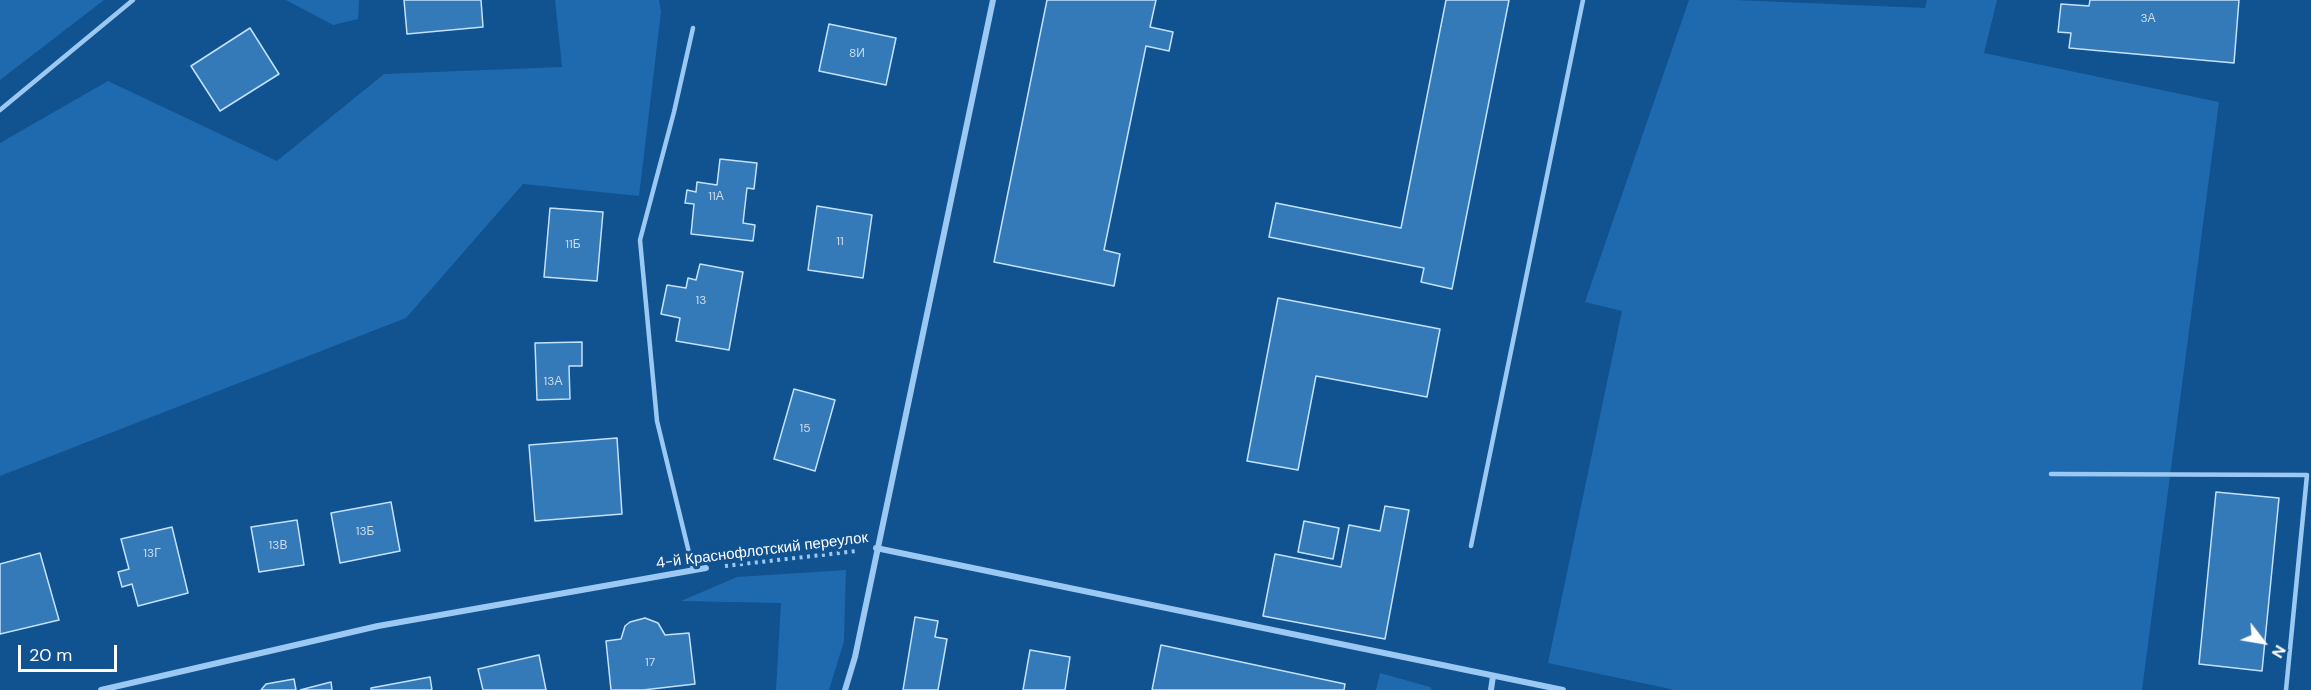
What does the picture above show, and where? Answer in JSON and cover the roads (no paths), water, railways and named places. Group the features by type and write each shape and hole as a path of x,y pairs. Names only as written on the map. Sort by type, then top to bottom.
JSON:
{"street":[{"name":"4-й Краснофлотский переулок","path":"876,549 993,0"},
{"path":"845,690 855,657 876,549 1563,690"},
{"name":"4-й Краснофлотский переулок","path":"101,690 378,626 706,568"},
{"path":"1491,690 1493,676"}],"lane":[{"path":"0,110 134,0"},
{"path":"1471,546 1583,0"},
{"path":"693,28 640,240 657,421 693,570"},
{"path":"2051,474 2307,476 2286,690"}]}
